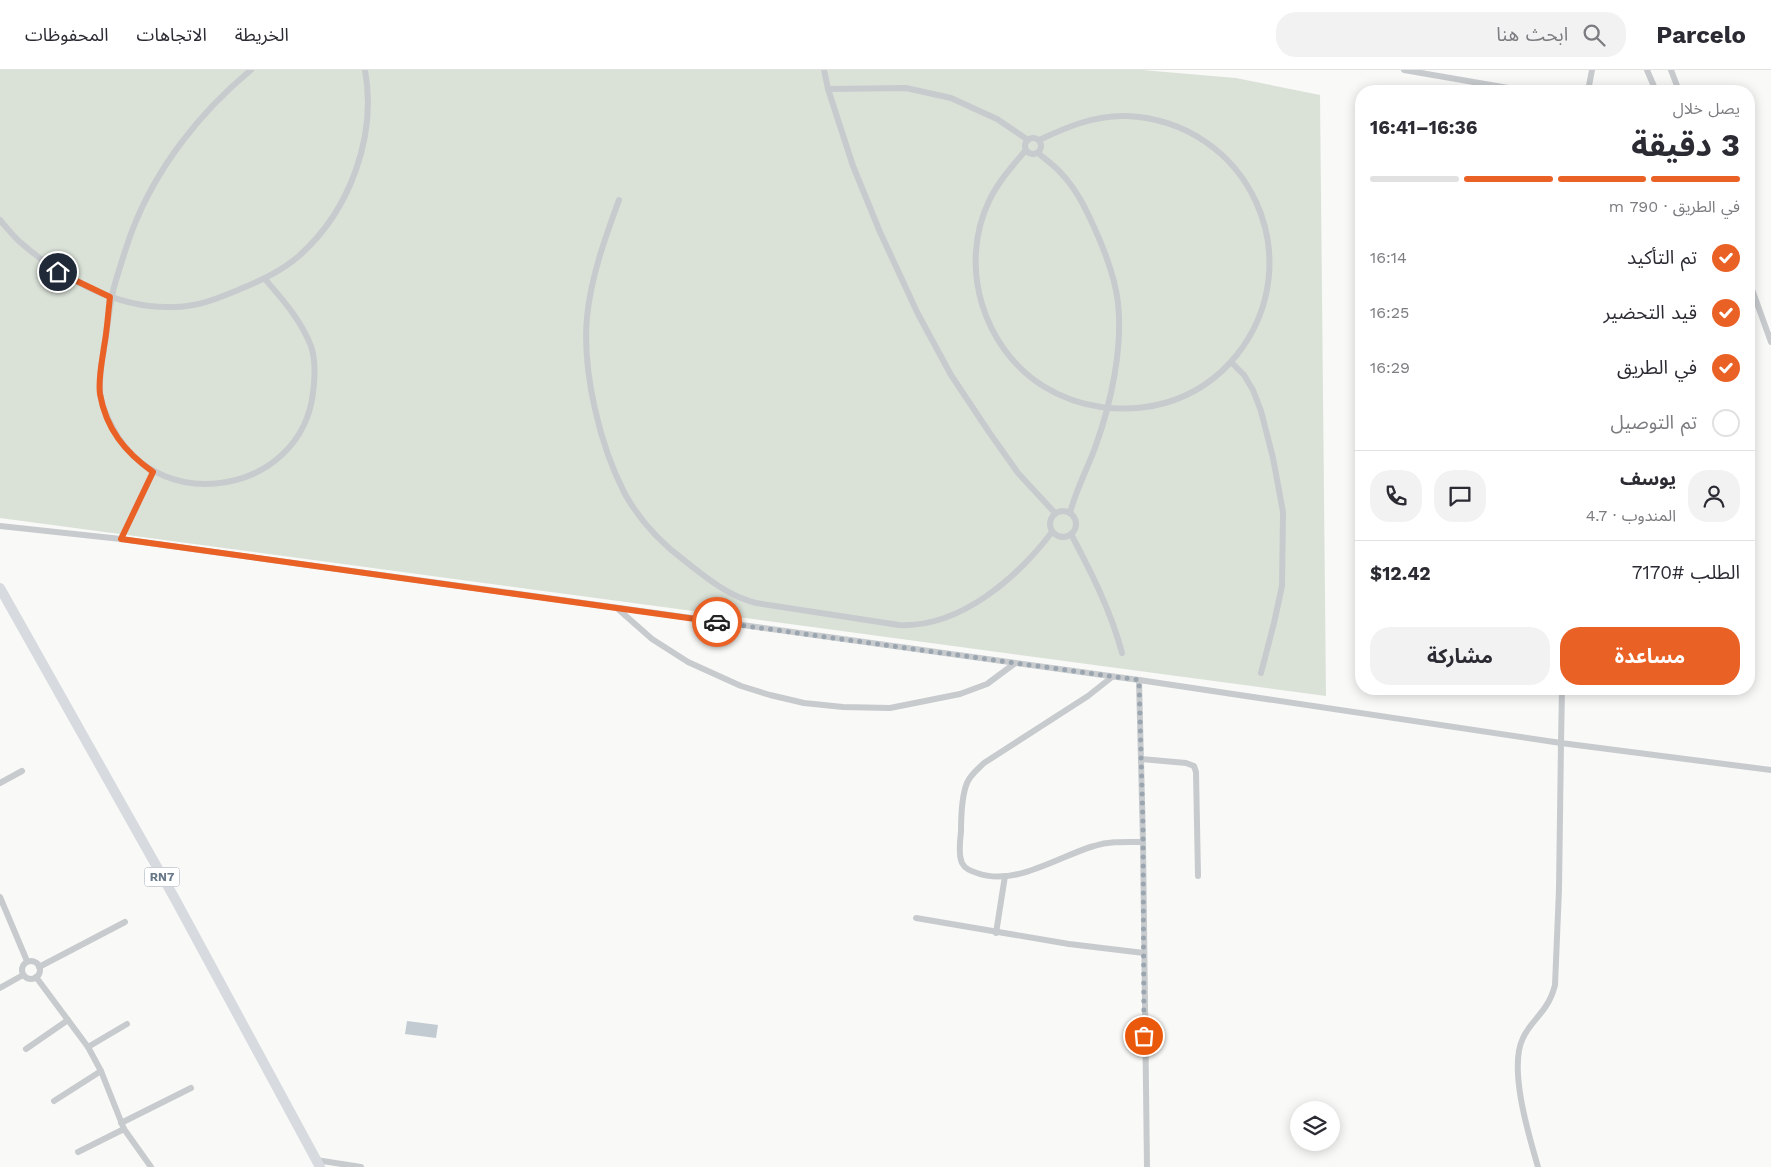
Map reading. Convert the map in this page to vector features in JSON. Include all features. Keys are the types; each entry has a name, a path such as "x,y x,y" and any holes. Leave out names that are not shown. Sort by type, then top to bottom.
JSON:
{"main road":[{"name":"RN7","path":"0,588 175,899 318,1163"}],"street":[{"path":"251,70 199,119 153,185 132,229 110,297 100,392 107,417 120,443 136,460 153,472 173,480 202,484 231,482 257,472 282,455 298,433 311,407 315,374 312,348 304,329 265,279"},
{"path":"0,220 19,241 58,272 110,297 139,305 173,307 207,303 265,279 300,256 326,229 347,191 359,162 366,131 369,90 365,70"},
{"path":"824,70 828,89 854,166 880,232 918,314 951,375 1018,472 1055,513"},
{"path":"1404,70 1491,85"},
{"path":"1589,85 1592,70"},
{"path":"1648,70 1654,85"},
{"path":"1671,70 1677,85"},
{"path":"828,89 906,88 951,98 997,118 1028,140"},
{"path":"1124,116 1146,118 1166,123 1198,137 1221,154 1236,169 1248,186 1263,218 1269,246 1268,288 1255,328 1231,362 1214,378 1174,400 1130,409 1107,409 1084,404 1042,386 1008,355 995,336 985,315 978,293 976,247 981,224 989,202 1000,182 1026,150 1025,145 1028,140 1035,138 1039,140 1062,129 1089,120 1124,116"},
{"path":"1038,153 1041,147 1039,140"},
{"path":"1026,150 1030,153 1038,153 1060,172 1073,187 1084,205 1105,250 1118,304 1118,329 1113,381 1107,409 1096,445 1070,513"},
{"path":"619,200 600,255 587,317 586,349 589,379 598,420 616,472 626,494 639,514 666,547 715,585 741,599 756,603 899,625 930,624 980,600 998,587 1037,552 1052,532 1050,522 1055,513 1062,510 1070,513 1076,522 1075,529 1071,534 1063,537 1052,532"},
{"path":"1755,298 1771,342"},
{"path":"1231,362 1244,375 1253,390 1261,411 1273,458 1282,512 1282,586 1261,673"},
{"path":"121,539 153,472"},
{"path":"0,526 121,539 1139,680 1561,742 1771,770"},
{"path":"1071,534 1091,572 1112,621 1122,653"},
{"path":"617,608 652,639 688,662 740,686 770,696 804,703 843,707 890,708 960,694 987,684 1014,664"},
{"path":"1112,677 1088,696 984,763 967,782 961,831 961,860 966,868 978,874 1005,876 1037,869 1097,845 1114,842 1143,842"},
{"path":"1139,680 1147,1167"},
{"path":"1538,1167 1524,1118 1519,1080 1519,1058 1523,1038 1551,998 1555,985 1559,889 1562,695"},
{"path":"1141,759 1186,763 1194,766 1196,772 1198,876"},
{"path":"0,783 22,771"},
{"path":"996,933 1005,876"},
{"path":"0,897 27,962"},
{"path":"916,918 1069,944 1144,952"},
{"path":"39,967 125,922"},
{"path":"34,961 39,967 39,974 36,977 30,979 24,976 22,966 27,962 34,961"},
{"path":"0,988 24,976"},
{"path":"36,977 88,1047 101,1071 122,1126 151,1167"},
{"path":"26,1049 68,1020"},
{"path":"88,1047 127,1024"},
{"path":"54,1101 101,1071"},
{"path":"78,1152 191,1088"},
{"path":"318,1163 361,1167"}],"shaded area":[{"path":"0,70 1142,70 1236,78 1320,95 1326,696 0,518"},
{"path":"407,1021 438,1025 436,1038 405,1034"}],"way so far":[{"path":"717,622 1139,680 1143,827 1144,1036"}],"route":[{"path":"58,272 110,297 100,392 107,417 120,443 136,460 153,472 121,539 717,622"}]}
